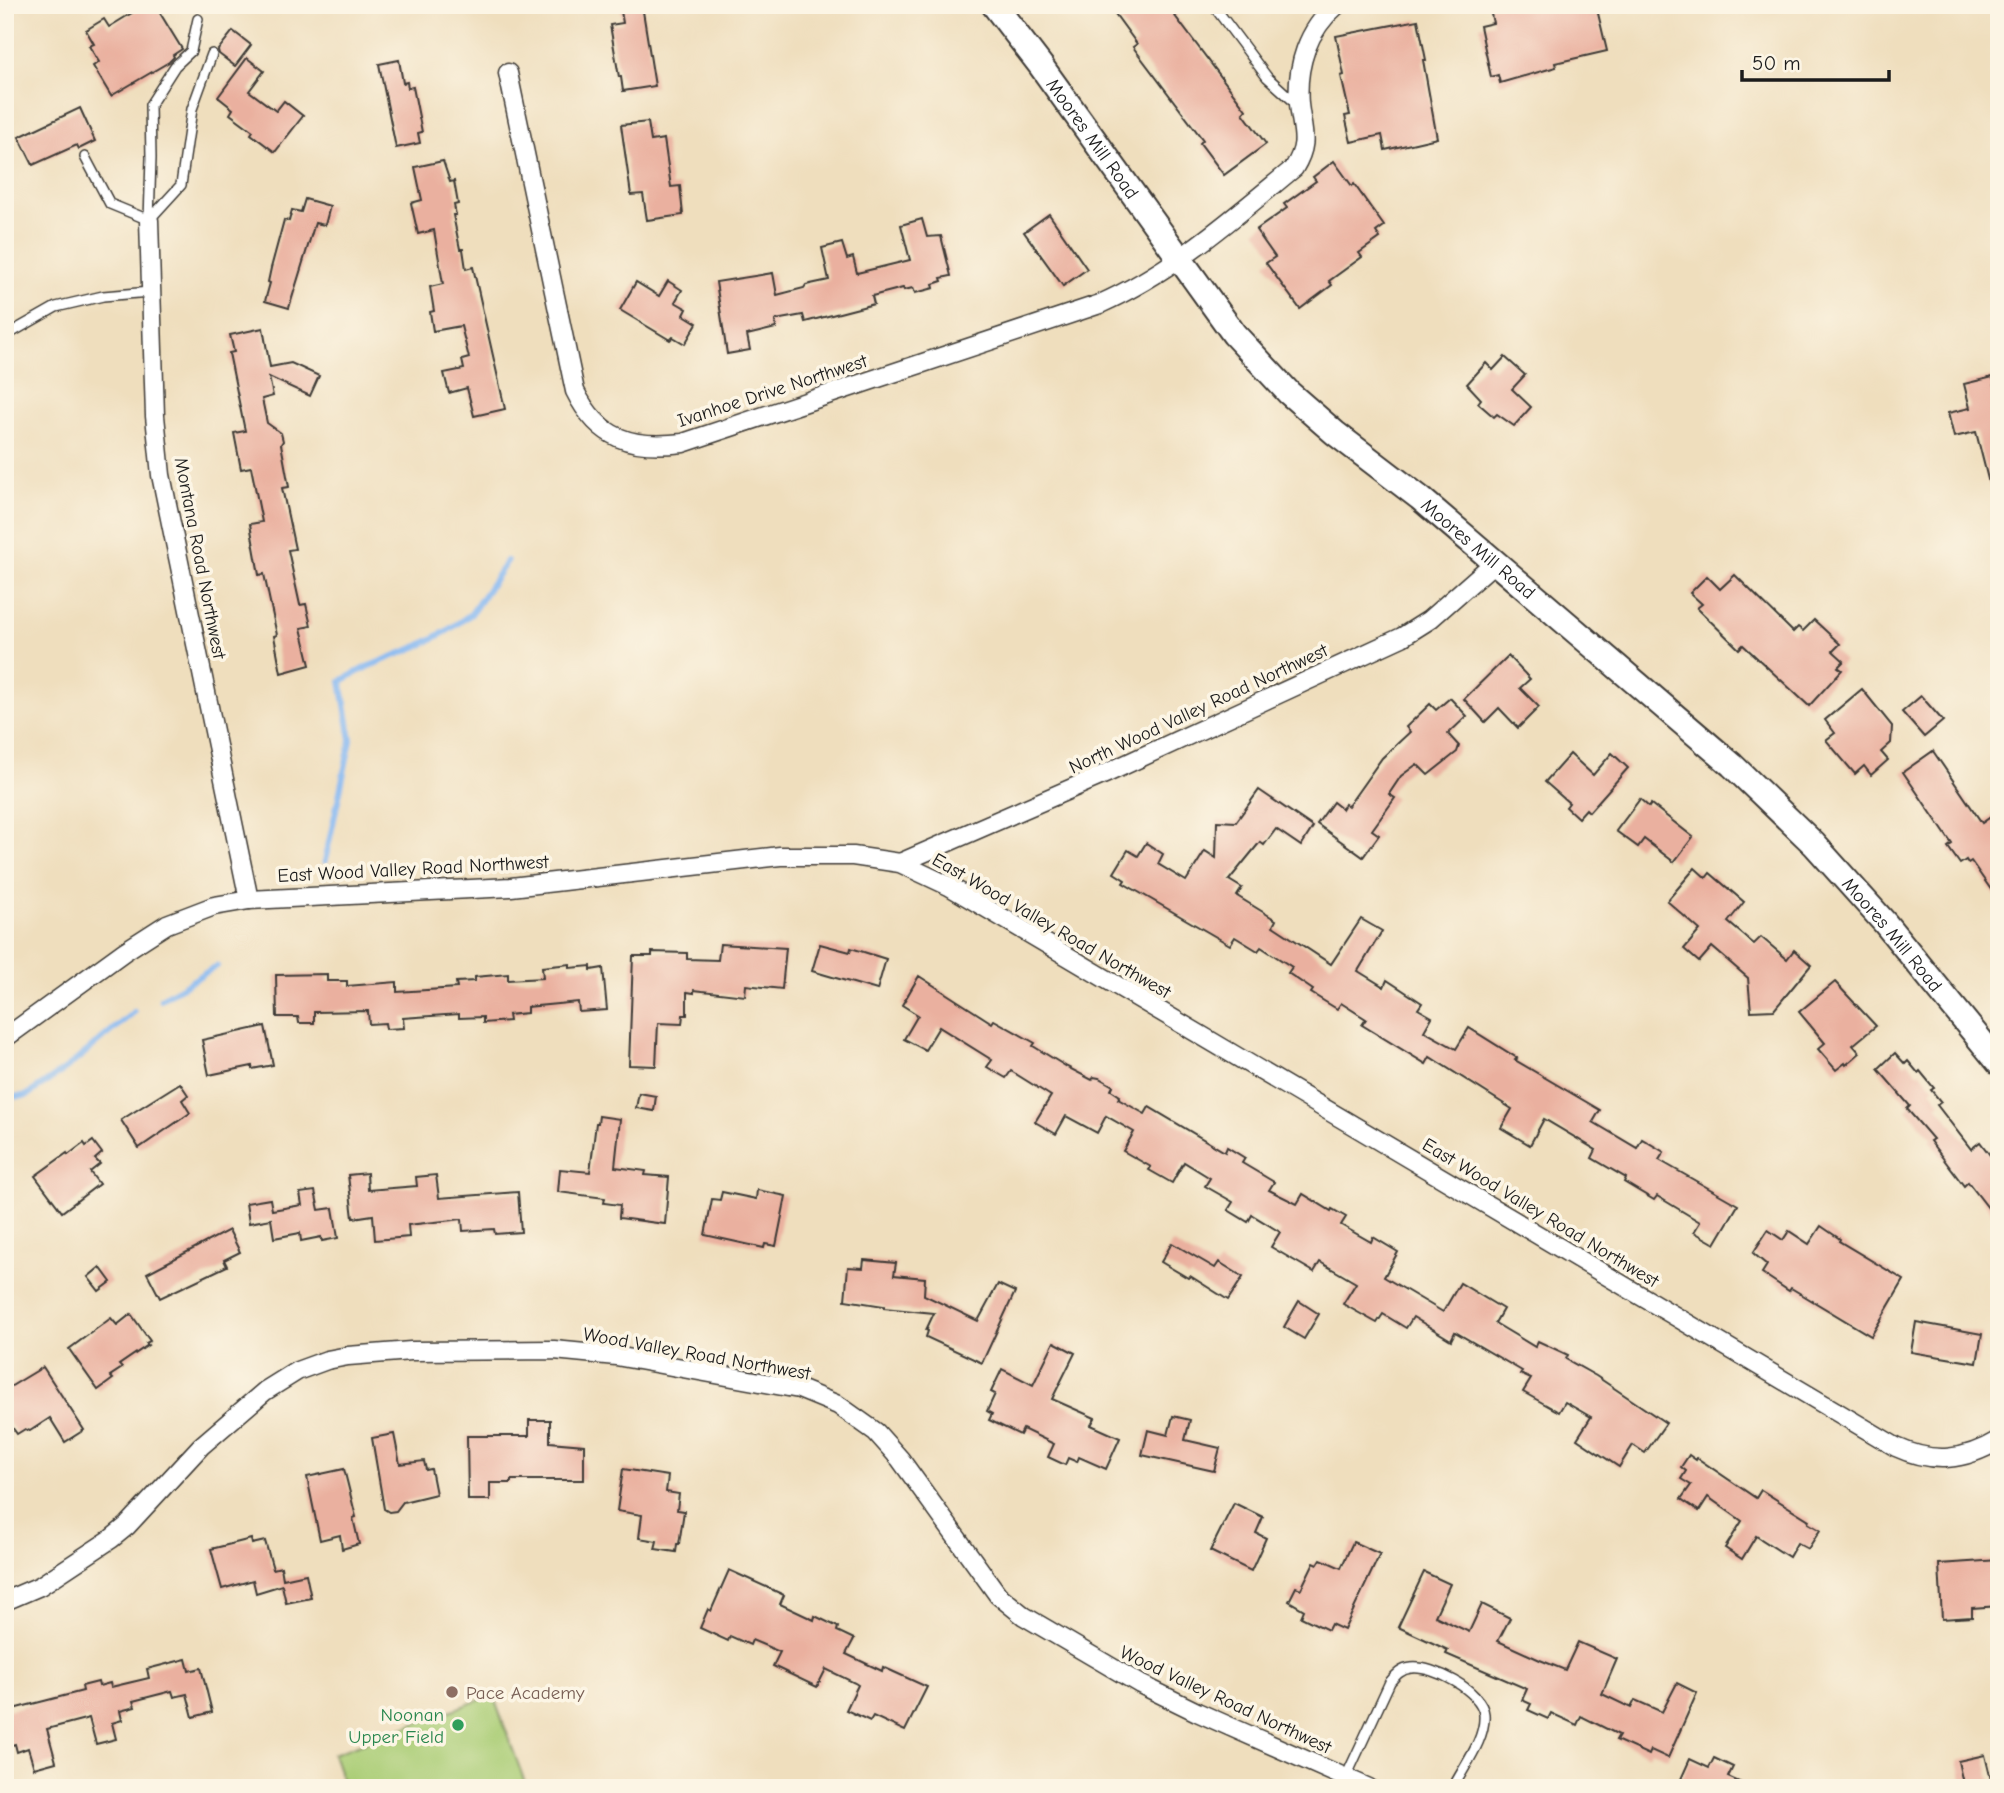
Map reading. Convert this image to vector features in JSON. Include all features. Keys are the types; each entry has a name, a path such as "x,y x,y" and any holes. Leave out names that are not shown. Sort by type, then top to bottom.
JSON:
{"street":[{"name":"Moores Mill Road","path":"994,5 1234,334 1289,393 1335,433 1420,498 1732,765 1814,844 1885,923 1999,1063"},
{"name":"Ivanhoe Drive Northwest","path":"508,74 575,391 584,410 597,425 631,442 656,446 683,443 1087,309 1133,289 1179,259 1294,168 1302,155 1305,141 1299,106 1303,57 1312,32 1337,5"},
{"name":"Montana Road Northwest","path":"149,220 155,416 161,475 249,900"},
{"name":"North Wood Valley Road Northwest","path":"900,863 1107,773 1402,638 1429,620 1495,562"},
{"name":"East Wood Valley Road Northwest","path":"5,1038 167,924 214,906 249,900 511,887 780,856 853,856 900,863 961,893 1896,1447 1912,1454 1946,1460 1965,1457 1999,1440"},
{"name":"Wood Valley Road Northwest","path":"5,1601 40,1587 111,1539 201,1446 265,1391 297,1371 348,1356 411,1351 542,1349 616,1356 799,1389 838,1405 876,1432 900,1459 998,1595 1024,1616 1140,1684 1369,1788"}],"lane":[{"path":"1213,5 1267,77 1299,106"},
{"path":"149,220 152,158 150,105 175,66 191,51 198,19"},
{"path":"149,220 181,185 192,109 212,54"},
{"path":"85,157 110,204 149,220"},
{"path":"5,336 56,307 103,296 150,292"},
{"path":"1346,1777 1390,1682 1398,1673 1409,1668 1422,1667 1466,1689 1477,1697 1484,1710 1484,1727 1453,1788"}],"green space":[{"name":"Noonan Upper Field","path":"493,1695 527,1788 345,1788 333,1754"}],"building":[{"path":"145,5 155,5 182,49 173,55 169,62 111,96 93,66 99,62 89,46 94,44 86,30 104,19 109,27"},
{"path":"620,5 642,5 655,86 623,91 610,25 623,23"},
{"path":"1121,5 1192,5 1175,16 1246,110 1243,113 1266,144 1224,175 1200,143 1203,140 1133,47 1137,44 1113,11"},
{"path":"1489,5 1596,5 1607,51 1555,63 1556,67 1500,83 1498,75 1491,77 1480,26 1493,23"},
{"path":"1418,20 1437,138 1385,150 1382,135 1351,142 1345,116 1350,115 1336,36"},
{"path":"233,31 251,45 235,66 219,54 218,50"},
{"path":"247,58 264,71 249,91 276,111 284,101 303,116 275,152 230,114 233,109 218,97"},
{"path":"399,60 403,83 407,82 408,88 413,87 422,132 418,133 420,143 396,148 379,64"},
{"path":"80,108 95,141 79,149 77,145 33,165 19,137"},
{"path":"648,122 651,141 664,139 671,187 680,186 683,215 647,220 643,194 631,195 621,125"},
{"path":"443,161 450,182 454,181 458,204 454,205 456,215 453,215 460,249 463,249 466,269 473,267 505,409 474,416 467,388 449,393 444,373 464,369 462,360 469,358 461,326 433,331 430,312 434,311 430,287 443,284 434,230 418,234 411,203 422,200 415,167"},
{"path":"1334,161 1384,226 1376,232 1380,238 1359,253 1362,257 1329,281 1332,285 1300,309 1266,263 1275,257 1256,230 1287,208 1284,204 1316,181 1313,177"},
{"path":"305,199 330,206 325,225 315,223 289,308 265,301 284,220 289,221 292,210 301,212"},
{"path":"1049,214 1087,269 1063,286 1024,232"},
{"path":"922,219 927,237 941,236 951,276 941,278 942,281 933,284 934,288 915,293 913,288 903,288 872,296 874,304 805,322 803,315 775,320 776,328 747,335 750,350 727,354 716,282 773,273 777,295 804,288 806,285 829,280 822,248 842,243 847,259 853,257 857,273 910,260 901,225"},
{"path":"668,281 682,290 675,302 687,309 684,315 697,323 685,344 673,337 670,340 620,310 636,282 659,296"},
{"path":"263,328 270,367 291,363 319,376 310,396 269,377 273,396 262,399 267,423 281,433 283,441 281,444 289,487 282,488 295,549 288,550 300,605 306,604 311,626 301,628 310,665 281,673 274,636 277,635 264,574 259,575 250,524 262,522 251,467 241,469 234,433 245,431 229,353 234,352 230,335"},
{"path":"1505,357 1525,375 1512,389 1531,407 1514,426 1497,414 1494,417 1478,403 1481,399 1467,384 1486,363 1493,370"},
{"path":"1993,377 1999,403 1999,499 1993,499 1976,432 1954,437 1948,413 1970,408 1964,384"},
{"path":"1735,575 1793,632 1798,627 1803,631 1814,620 1840,644 1833,651 1844,661 1838,667 1842,670 1809,706 1743,645 1739,649 1697,608 1702,604 1690,593 1707,576 1720,589"},
{"path":"1508,656 1530,679 1520,688 1539,707 1518,728 1499,708 1485,722 1464,699"},
{"path":"1862,689 1892,726 1891,743 1881,752 1888,760 1871,775 1864,766 1855,774 1826,740 1835,733 1825,720"},
{"path":"1921,696 1943,721 1924,737 1902,712"},
{"path":"1450,698 1467,716 1448,734 1459,746 1457,752 1428,775 1417,764 1401,776 1389,794 1395,798 1372,830 1379,835 1363,857 1317,824 1333,802 1342,809 1345,804 1348,806 1382,758 1410,732 1406,727 1430,704 1436,710"},
{"path":"1933,751 1982,823 1999,811 1999,901 1971,861 1968,863 1966,860 1960,864 1948,847 1952,844 1903,772"},
{"path":"1612,753 1628,768 1589,812 1586,809 1578,818 1566,807 1569,803 1545,782 1570,754 1593,775"},
{"path":"1259,790 1313,827 1301,846 1276,829 1264,845 1260,842 1229,880 1242,888 1237,896 1276,920 1273,926 1331,964 1361,919 1382,931 1358,971 1384,987 1387,980 1422,1003 1418,1009 1432,1017 1424,1031 1456,1049 1469,1028 1517,1058 1515,1060 1600,1110 1593,1122 1637,1148 1642,1139 1664,1152 1659,1160 1738,1205 1715,1244 1694,1232 1700,1222 1657,1196 1654,1200 1624,1182 1626,1178 1592,1158 1596,1150 1544,1119 1530,1145 1501,1128 1512,1109 1430,1057 1426,1064 1362,1025 1366,1019 1341,1003 1337,1009 1311,993 1313,990 1288,973 1292,967 1261,947 1258,951 1235,937 1230,945 1123,883 1125,880 1114,873 1128,850 1138,856 1146,843 1163,854 1158,864 1186,881 1205,851 1216,858 1217,821 1236,822"},
{"path":"1640,799 1649,807 1651,804 1693,837 1674,862 1644,839 1638,847 1616,831"},
{"path":"1695,868 1706,878 1710,873 1744,902 1728,922 1754,944 1761,937 1787,959 1794,950 1811,965 1774,1010 1751,1011 1748,978 1712,947 1699,962 1684,949 1700,930 1667,901"},
{"path":"720,944 786,948 782,989 746,985 745,996 694,990 694,993 687,992 687,1015 683,1015 682,1024 658,1023 656,1066 629,1065 633,956 652,956 652,952 687,953 687,959 718,960"},
{"path":"820,944 850,952 851,948 886,959 877,990 812,971"},
{"path":"570,964 570,968 603,968 607,1010 579,1012 578,1002 527,1007 527,1013 508,1015 509,1021 483,1023 483,1017 459,1018 459,1014 403,1018 404,1028 386,1029 385,1023 369,1024 368,1011 314,1012 314,1023 299,1023 298,1017 277,1017 276,975 327,974 327,981 347,981 347,986 397,982 397,992 457,988 456,982 475,981 475,977 508,974 508,980 543,978 542,967"},
{"path":"919,976 992,1023 994,1020 1035,1043 1033,1046 1067,1067 1092,1080 1094,1077 1099,1078 1113,1086 1111,1090 1120,1096 1118,1099 1145,1114 1149,1107 1225,1152 1227,1147 1245,1158 1242,1163 1274,1182 1269,1190 1297,1204 1303,1194 1346,1217 1341,1225 1371,1242 1373,1237 1398,1252 1384,1277 1443,1312 1460,1283 1503,1309 1495,1323 1535,1347 1538,1341 1568,1355 1566,1359 1666,1423 1645,1453 1633,1445 1619,1467 1577,1439 1591,1417 1565,1402 1559,1412 1523,1392 1531,1379 1520,1374 1522,1371 1455,1332 1451,1340 1413,1317 1406,1328 1383,1314 1377,1323 1343,1304 1356,1283 1320,1262 1314,1272 1271,1247 1280,1232 1252,1215 1248,1222 1228,1210 1233,1202 1205,1186 1210,1178 1184,1162 1172,1183 1149,1170 1151,1167 1123,1151 1134,1132 1106,1116 1097,1133 1066,1116 1056,1134 1035,1122 1051,1096 1011,1071 1006,1078 987,1067 992,1060 939,1027 925,1050 904,1039 918,1015 902,1005"},
{"path":"1835,982 1876,1026 1853,1045 1860,1053 1836,1070 1818,1049 1825,1043 1799,1012"},
{"path":"265,1026 273,1065 252,1069 252,1066 209,1075 202,1040"},
{"path":"1895,1053 1905,1064 1908,1061 1918,1073 1920,1071 1934,1088 1931,1090 1941,1102 1937,1105 1971,1149 1980,1142 1999,1167 1999,1222 1968,1182 1964,1186 1930,1141 1933,1139 1907,1109 1910,1106 1878,1069"},
{"path":"180,1083 188,1095 182,1100 190,1113 139,1148 121,1120"},
{"path":"639,1093 656,1096 654,1111 636,1108"},
{"path":"599,1116 620,1119 615,1167 646,1171 645,1175 669,1177 665,1224 619,1218 620,1205 604,1203 605,1198 558,1192 560,1169 590,1172"},
{"path":"93,1141 102,1153 95,1159 100,1164 90,1172 99,1184 62,1212 35,1176 67,1153 68,1155 84,1143 86,1146"},
{"path":"367,1173 368,1190 417,1186 416,1177 436,1175 439,1198 518,1192 521,1232 495,1234 494,1229 463,1231 462,1219 408,1225 409,1237 375,1240 373,1215 353,1218 348,1175"},
{"path":"757,1190 786,1196 776,1246 765,1244 764,1248 705,1235 712,1199 720,1200 722,1192 756,1199"},
{"path":"315,1191 319,1210 333,1208 338,1238 322,1241 321,1237 301,1241 300,1233 274,1238 271,1219 249,1223 246,1203 270,1199 272,1210 302,1205 300,1193"},
{"path":"1821,1226 1840,1239 1839,1241 1904,1280 1871,1336 1762,1273 1767,1265 1753,1253 1768,1230 1783,1240 1789,1231 1809,1244"},
{"path":"229,1230 240,1252 224,1260 227,1266 160,1298 147,1273"},
{"path":"1172,1243 1215,1268 1219,1262 1243,1277 1228,1300 1190,1276 1188,1278 1161,1262"},
{"path":"864,1260 896,1263 894,1275 925,1278 924,1295 978,1321 998,1284 1015,1292 982,1363 926,1337 926,1330 934,1313 884,1308 845,1300 848,1267 863,1268"},
{"path":"100,1267 111,1282 99,1291 88,1277"},
{"path":"1299,1301 1319,1314 1304,1339 1284,1327"},
{"path":"131,1314 150,1341 119,1365 122,1368 110,1376 113,1379 98,1390 69,1349 111,1318 117,1325"},
{"path":"1916,1322 1982,1334 1977,1363 1911,1352"},
{"path":"1054,1342 1075,1353 1052,1399 1095,1418 1091,1425 1120,1438 1106,1469 1079,1457 1077,1462 1068,1458 1065,1465 1048,1457 1054,1444 1023,1429 1020,1435 989,1420 992,1414 987,1411 995,1394 991,1392 1002,1369 1033,1385"},
{"path":"43,1367 84,1430 65,1442 50,1418 30,1431 25,1429 17,1434 5,1417 5,1390"},
{"path":"1173,1416 1190,1420 1185,1440 1220,1448 1214,1471 1142,1455 1148,1430 1168,1435"},
{"path":"529,1420 550,1420 550,1442 584,1445 584,1480 511,1480 511,1483 490,1483 490,1500 468,1500 467,1436 529,1436"},
{"path":"394,1434 400,1464 424,1461 426,1470 431,1469 436,1494 403,1502 396,1511 389,1512 384,1509 372,1438"},
{"path":"1689,1455 1756,1498 1761,1490 1809,1520 1808,1523 1820,1530 1808,1549 1797,1543 1789,1557 1756,1536 1742,1559 1725,1548 1742,1521 1708,1497 1699,1511 1681,1499 1691,1485 1681,1479 1686,1471 1681,1467"},
{"path":"344,1469 356,1517 353,1518 359,1544 342,1549 340,1535 320,1540 307,1477"},
{"path":"623,1469 668,1476 666,1492 679,1494 677,1510 684,1511 676,1552 655,1549 657,1541 639,1538 642,1515 617,1511"},
{"path":"1234,1503 1263,1517 1256,1533 1266,1538 1251,1571 1210,1551"},
{"path":"251,1539 252,1544 265,1541 273,1569 281,1567 283,1579 306,1574 311,1598 286,1603 282,1585 256,1593 253,1580 222,1589 211,1549"},
{"path":"1353,1542 1380,1554 1344,1630 1331,1624 1328,1630 1301,1617 1304,1610 1289,1601 1296,1587 1301,1589 1314,1562 1318,1564 1321,1559 1341,1568"},
{"path":"1999,1560 1999,1606 1972,1608 1972,1617 1942,1619 1939,1564"},
{"path":"729,1570 784,1595 780,1604 814,1620 815,1616 838,1627 837,1631 854,1639 846,1654 882,1671 883,1667 927,1687 905,1731 873,1716 870,1721 846,1710 858,1685 855,1683 826,1669 817,1687 773,1666 780,1652 752,1640 750,1645 730,1636 728,1641 700,1628 708,1609 711,1611"},
{"path":"1424,1572 1450,1584 1435,1616 1469,1632 1482,1604 1510,1618 1498,1641 1540,1660 1565,1670 1578,1642 1617,1659 1602,1694 1631,1708 1635,1700 1662,1712 1677,1683 1697,1693 1668,1758 1651,1750 1649,1755 1616,1740 1619,1735 1581,1716 1577,1725 1551,1713 1548,1719 1528,1710 1531,1704 1522,1700 1527,1689 1446,1654 1448,1650 1398,1627"},
{"path":"186,1659 189,1671 201,1668 212,1712 193,1717 187,1694 174,1697 172,1691 133,1701 135,1707 120,1711 122,1720 112,1723 116,1739 96,1744 89,1718 47,1729 56,1762 34,1768 28,1748 17,1752 15,1744 5,1747 5,1711 83,1691 82,1686 98,1682 99,1686 110,1683 111,1687 149,1678 147,1669"},
{"path":"1985,1755 1993,1788 1964,1788 1958,1761"},
{"path":"1714,1758 1733,1767 1728,1777 1752,1788 1677,1788 1690,1759 1709,1768"}],"waterway":[{"path":"325,861 351,740 341,681 421,645 471,614 507,561"},
{"path":"161,999 217,966"},
{"path":"5,1097 26,1096 67,1068 134,1012"}],"place":[{"name":"Pace Academy","path":"452,1692"},
{"name":"Noonan Upper Field","path":"458,1725"}]}
